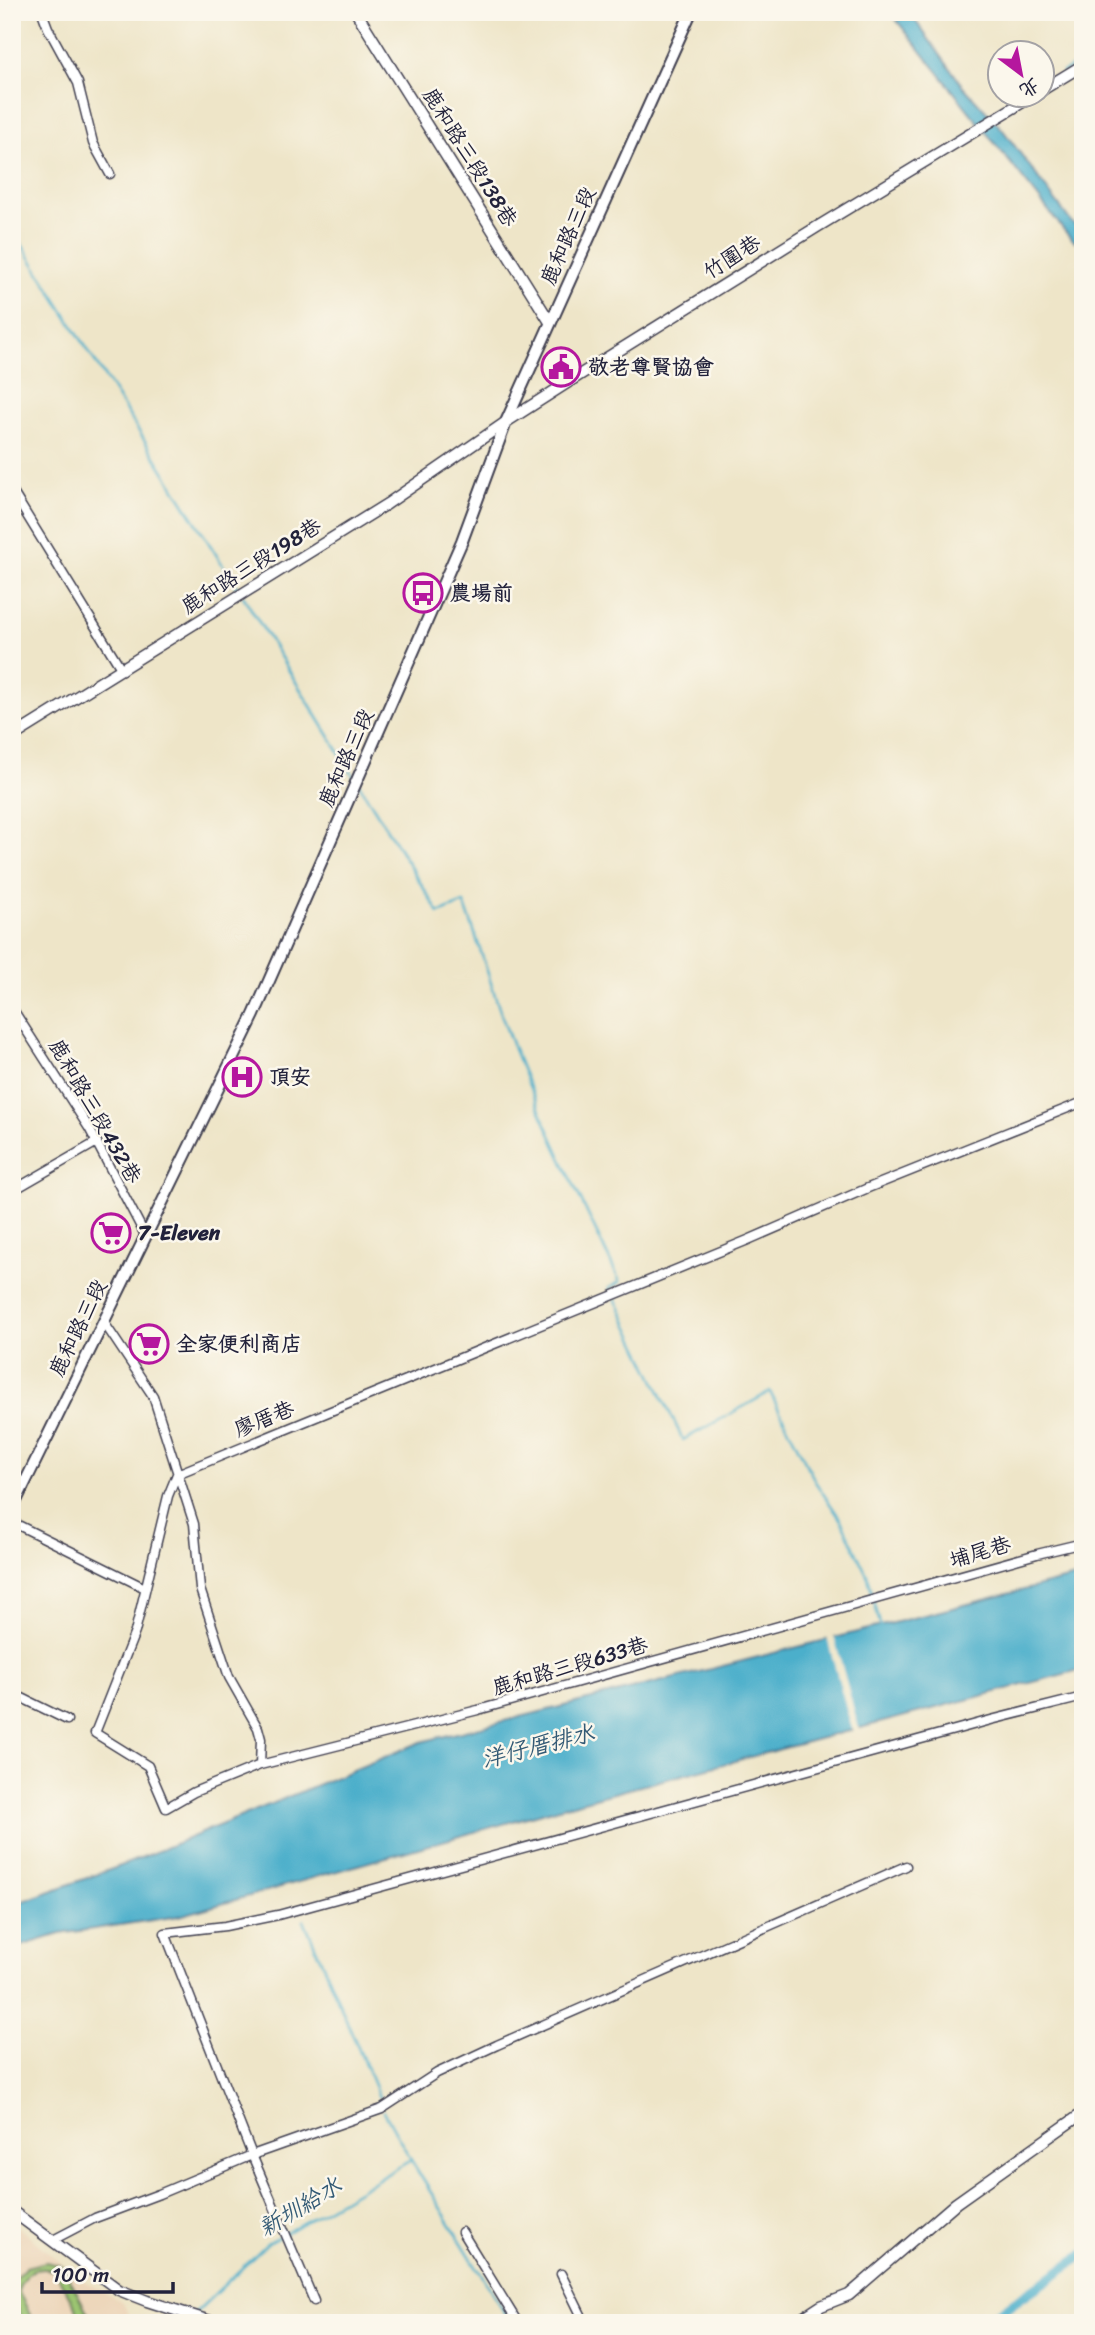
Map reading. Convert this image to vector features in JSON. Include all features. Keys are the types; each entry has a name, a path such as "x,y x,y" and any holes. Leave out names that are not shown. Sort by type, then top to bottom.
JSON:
{"main road":[{"name":"鹿和路三段","path":"12,1509 260,1002 463,541 506,422 691,12"}],"street":[{"path":"42,12 78,83 93,143 110,174"},
{"name":"鹿和路三段138巷","path":"356,12 550,322"},
{"path":"1056,81 1083,65"},
{"name":"竹圍巷","path":"506,422 817,227 1014,108"},
{"name":"鹿和路三段198巷","path":"12,737 387,504 506,422"},
{"path":"12,491 122,670"},
{"name":"鹿和路三段432巷","path":"12,1007 97,1142 145,1235"},
{"name":"廖厝巷","path":"177,1474 1083,1102"},
{"path":"12,1191 97,1142"},
{"path":"103,1321 153,1396 194,1524 200,1589 229,1677 258,1728 261,1739 260,1765"},
{"path":"12,1522 145,1588 168,1496 177,1474"},
{"name":"埔尾巷","path":"888,1597 1083,1543"},
{"name":"鹿和路三段633巷","path":"145,1588 135,1632 95,1733 148,1766 166,1808 260,1765 478,1710 888,1597"},
{"path":"12,1693 67,1720"},
{"path":"314,2301 252,2155 165,1933 225,1926 278,1915 1083,1697"},
{"path":"53,2240 95,2218 252,2155 382,2109 437,2073 485,2050 906,1867"},
{"path":"795,2323 821,2306 849,2295 956,2203 1083,2113"},
{"path":"12,2211 119,2290 216,2323"},
{"path":"462,2232 518,2323"},
{"path":"561,2274 584,2323"}],"shaded area":[{"path":"12,2222 80,2279 123,2303 133,2323 12,2323"}],"green space":[{"path":"46,2262 63,2266 93,2323 84,2323 55,2271 42,2269 27,2275 20,2284 18,2291 35,2323 24,2323 12,2300 12,2281 26,2267"}],"water":[{"path":"890,12 909,12 963,86 1002,129 1072,223 1083,229 1083,244 1072,240"},
{"name":"洋仔厝排水","path":"1083,1575 1083,1669 580,1802 179,1916 60,1934 12,1949 12,1905 126,1864 421,1742"}],"pier":[{"path":"834,1636 860,1732 853,1733 827,1638"}],"waterway":[{"path":"1063,72 1083,59"},
{"path":"12,229 239,591"},
{"path":"243,596 355,778"},
{"path":"359,784 439,913 464,903 524,1074 620,1282 609,1288 612,1293"},
{"path":"615,1298 683,1440 770,1392 816,1483 841,1520 868,1577 881,1628"},
{"path":"304,1920 379,2097"},
{"path":"384,2111 511,2323"},
{"name":"新圳給水","path":"195,2313 268,2243 411,2160"},
{"path":"984,2323 1083,2255"}],"place":[{"name":"敬老尊賢協會","path":"561,367"},
{"name":"農場前","path":"423,593"},
{"name":"頂安","path":"242,1077"},
{"name":"7-Eleven","path":"111,1233"},
{"name":"全家便利商店","path":"149,1344"}]}
